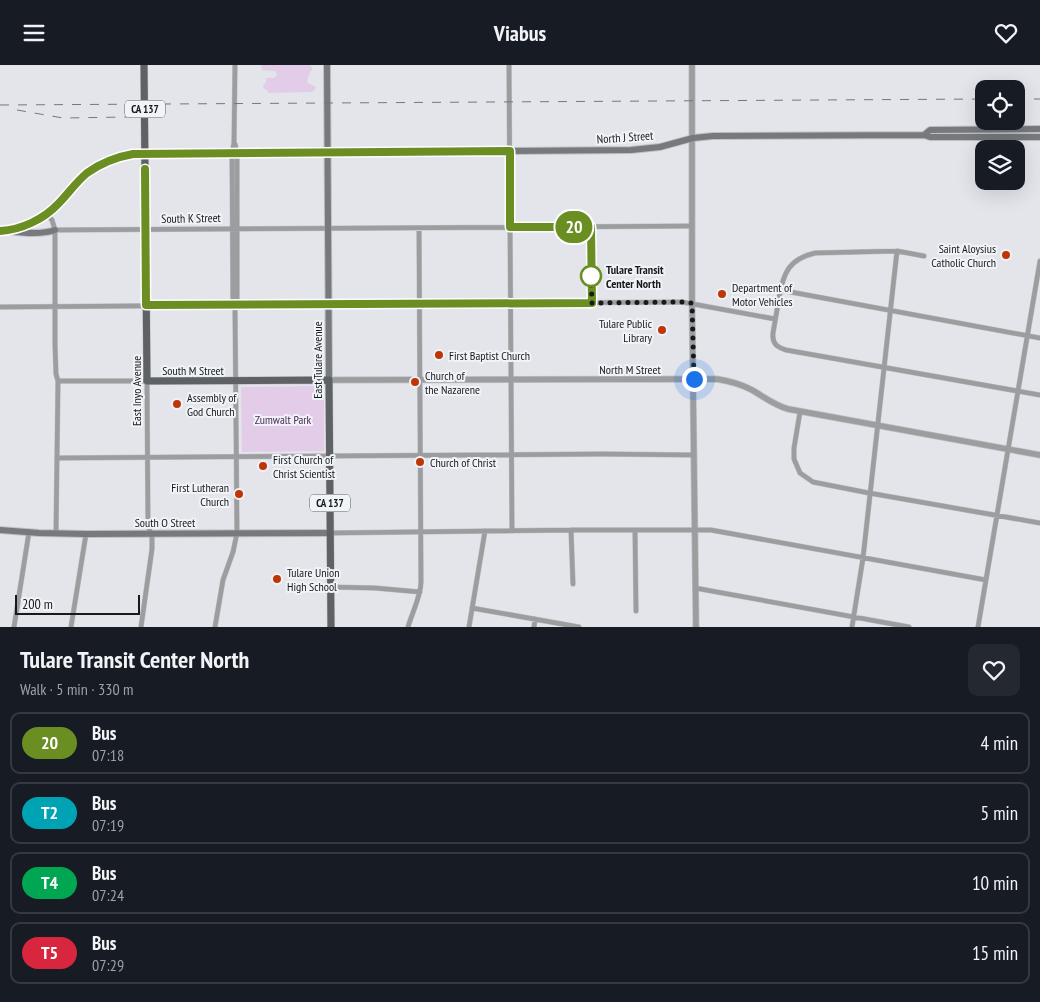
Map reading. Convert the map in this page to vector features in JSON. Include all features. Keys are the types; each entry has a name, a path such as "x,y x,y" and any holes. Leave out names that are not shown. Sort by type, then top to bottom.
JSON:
{"main road":[{"name":"CA 137","path":"144,65 145,154"},
{"name":"East Tulare Avenue","path":"327,65 330,627"},
{"name":"North J Street","path":"924,135 930,130 1040,129"},
{"name":"North J Street","path":"2,231 31,223 46,214 59,203 79,180 104,163 122,156 145,154 328,152 631,151 660,147 693,138 734,135 1040,137"},
{"name":"East Inyo Avenue","path":"145,154 147,381"},
{"path":"2,231 30,233 55,231"},
{"name":"South M Street","path":"147,381 329,380"},
{"name":"South O Street","path":"0,530 86,534 330,533"}],"street":[{"path":"215,627 224,580 237,533 235,65"},
{"path":"509,65 512,531"},
{"path":"692,65 692,303 696,627"},
{"path":"46,214 52,220 55,231 56,374 58,381 56,533"},
{"name":"South K Street","path":"55,231 692,226"},
{"path":"408,627 420,593 421,582 419,228"},
{"path":"852,627 863,558 897,251"},
{"path":"924,256 897,251 815,253 802,256 793,262 785,273 775,319 773,338 775,345 779,348 1040,395"},
{"path":"978,627 1040,261"},
{"path":"780,290 1040,338"},
{"path":"0,307 682,302 775,319"},
{"name":"North M Street","path":"329,380 725,380 752,390 776,405 800,412 1040,455"},
{"name":"South M Street","path":"58,381 147,381"},
{"name":"East Inyo Avenue","path":"141,627 152,549 152,538 148,525 147,381"},
{"path":"800,412 794,454 800,473 813,482 1040,523"},
{"path":"57,458 694,455"},
{"path":"572,530 573,584"},
{"path":"635,530 636,611"},
{"path":"330,533 694,530 721,532 986,580"},
{"path":"469,627 485,531"},
{"path":"14,627 29,532"},
{"path":"71,627 86,534"},
{"path":"330,587 420,593"},
{"path":"695,588 909,627"},
{"path":"472,608 578,627"},
{"path":"534,627 535,619"}],"green space":[{"path":"261,65 310,65 312,70 307,81 316,87 315,90 312,92 269,93 263,86 266,78 274,78 277,75 275,71 262,70"},
{"name":"Zumwalt Park","path":"319,386 324,391 324,451 242,452 241,387"}],"railway":[{"path":"0,105 975,99"},
{"path":"1025,99 1040,99"},
{"path":"17,110 63,118 127,117"}],"bus line":[{"name":"20","path":"0,231 31,223 40,218 53,209 87,173 104,163 133,154 510,151 510,227 591,227 592,303 146,305 145,169"}],"place":[{"name":"Saint Aloysius Catholic Church","path":"1006,255"},
{"name":"Tulare Transit Center North","path":"591,276"},
{"name":"Department of Motor Vehicles","path":"722,294"},
{"name":"Tulare Public Library","path":"662,330"},
{"name":"First Baptist Church","path":"439,355"},
{"name":"Church of the Nazarene","path":"415,382"},
{"name":"Assembly of God Church","path":"177,404"},
{"name":"Church of Christ","path":"420,462"},
{"name":"First Church of Christ Scientist","path":"263,466"},
{"name":"First Lutheran Church","path":"239,494"},
{"name":"Tulare Union High School","path":"277,579"}],"route":[{"path":"591,276 592,303 692,303 694,379"}]}
